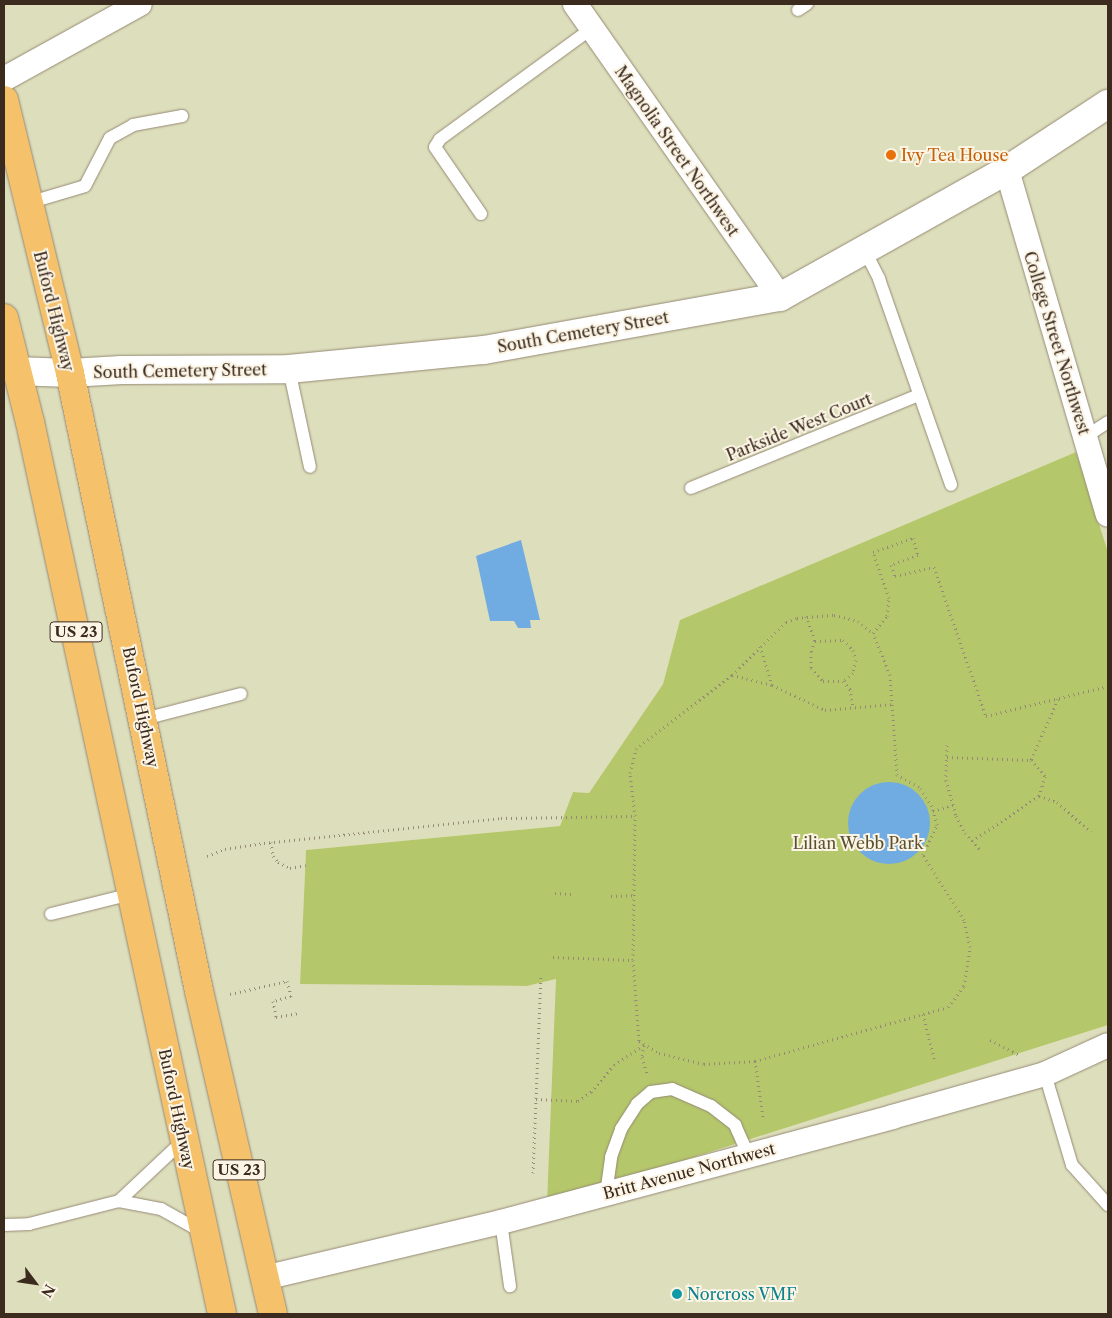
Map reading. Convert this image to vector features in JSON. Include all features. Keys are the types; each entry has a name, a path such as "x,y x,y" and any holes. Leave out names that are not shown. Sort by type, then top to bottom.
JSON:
{"main road":[{"name":"Buford Highway","path":"4,100 70,373 144,720 199,991 272,1314"},
{"name":"Buford Highway","path":"4,318 10,371 30,422 184,1140 202,1232 222,1314"}],"street":[{"path":"4,79 138,4"},
{"name":"Magnolia Street Northwest","path":"576,4 780,297"},
{"name":"South Cemetery Street","path":"10,371 70,373 122,370 289,369 484,350 780,297 1007,170 1108,104"},
{"name":"College Street Northwest","path":"1007,170 1108,515"},
{"name":"Britt Avenue Northwest","path":"264,1278 501,1222 1045,1074 1108,1045"}],"lane":[{"path":"481,214 436,147 440,139 592,28"},
{"path":"28,203 85,186 110,138 117,134 133,125 182,116"},
{"path":"864,249 879,280 951,485"},
{"path":"289,369 310,467"},
{"name":"Parkside West Court","path":"691,488 919,395"},
{"path":"1085,437 1108,422"},
{"path":"144,720 241,694"},
{"path":"51,914 131,894"},
{"path":"1045,1074 1072,1165 1108,1205"},
{"path":"606,1194 611,1157 621,1128 637,1104 651,1092 672,1089 711,1106 735,1125 748,1154"},
{"path":"119,1201 184,1140"},
{"path":"4,1225 29,1224 119,1201 161,1209 202,1232"},
{"path":"501,1222 510,1286"}],"path":[{"path":"873,633 887,616 889,598 873,552 913,538 918,555 891,565 895,576 934,567 986,716 1108,686"},
{"path":"806,616 815,641 809,662 814,674 823,680 843,681 853,673 856,660 853,650 843,640 815,641"},
{"path":"806,616 842,617 858,621 873,633 890,675 897,775 919,787 933,811 937,825 923,855 964,920 970,947 964,986 948,1007 755,1061 704,1064 659,1053 639,1041 636,1014 633,960 635,816 630,773 636,749 732,675 786,622 806,616"},
{"path":"760,646 772,686"},
{"path":"732,675 772,686 825,710 893,704"},
{"path":"843,681 850,689 853,707"},
{"path":"1030,760 1059,699"},
{"path":"947,745 946,780 953,805 965,833 981,850"},
{"path":"946,757 1030,760 1045,776 1039,796 972,840"},
{"path":"1039,796 1057,802 1091,832"},
{"path":"933,811 953,805"},
{"path":"207,856 225,849 271,842 501,818 635,816"},
{"path":"271,842 273,856 278,862 290,868 306,865"},
{"path":"555,893 571,894"},
{"path":"611,896 634,895"},
{"path":"553,957 633,960"},
{"path":"533,1174 541,976"},
{"path":"230,994 287,981 291,996 273,1001 276,1017 299,1013"},
{"path":"923,1014 935,1062"},
{"path":"990,1040 1018,1055 1028,1051"},
{"path":"645,1044 642,1057 648,1076"},
{"path":"536,1099 578,1100 591,1092 614,1065 645,1044"},
{"path":"755,1061 763,1117"}],"shaded area":[{"path":"4,4 1108,4 1108,552 1076,452 680,620 663,684 589,793 573,792 560,826 306,850 300,983 527,986 557,979 548,1204 1108,1025 1108,1314 4,1314"}],"green space":[{"name":"Lilian Webb Park","path":"1076,452 1108,552 1108,1025 547,1204 556,979 527,986 300,984 306,850 560,826 573,792 589,793 663,684 680,620"}],"water":[{"path":"521,540 540,620 530,620 531,628 518,628 514,621 490,621 476,556"},
{"path":"889,782 905,785 918,794 927,807 930,823 927,839 918,852 905,861 889,864 873,861 860,852 851,839 848,823 851,807 860,794 873,785"}],"place":[{"name":"Ivy Tea House","path":"891,155"},
{"name":"Norcross VMF","path":"677,1294"}]}
